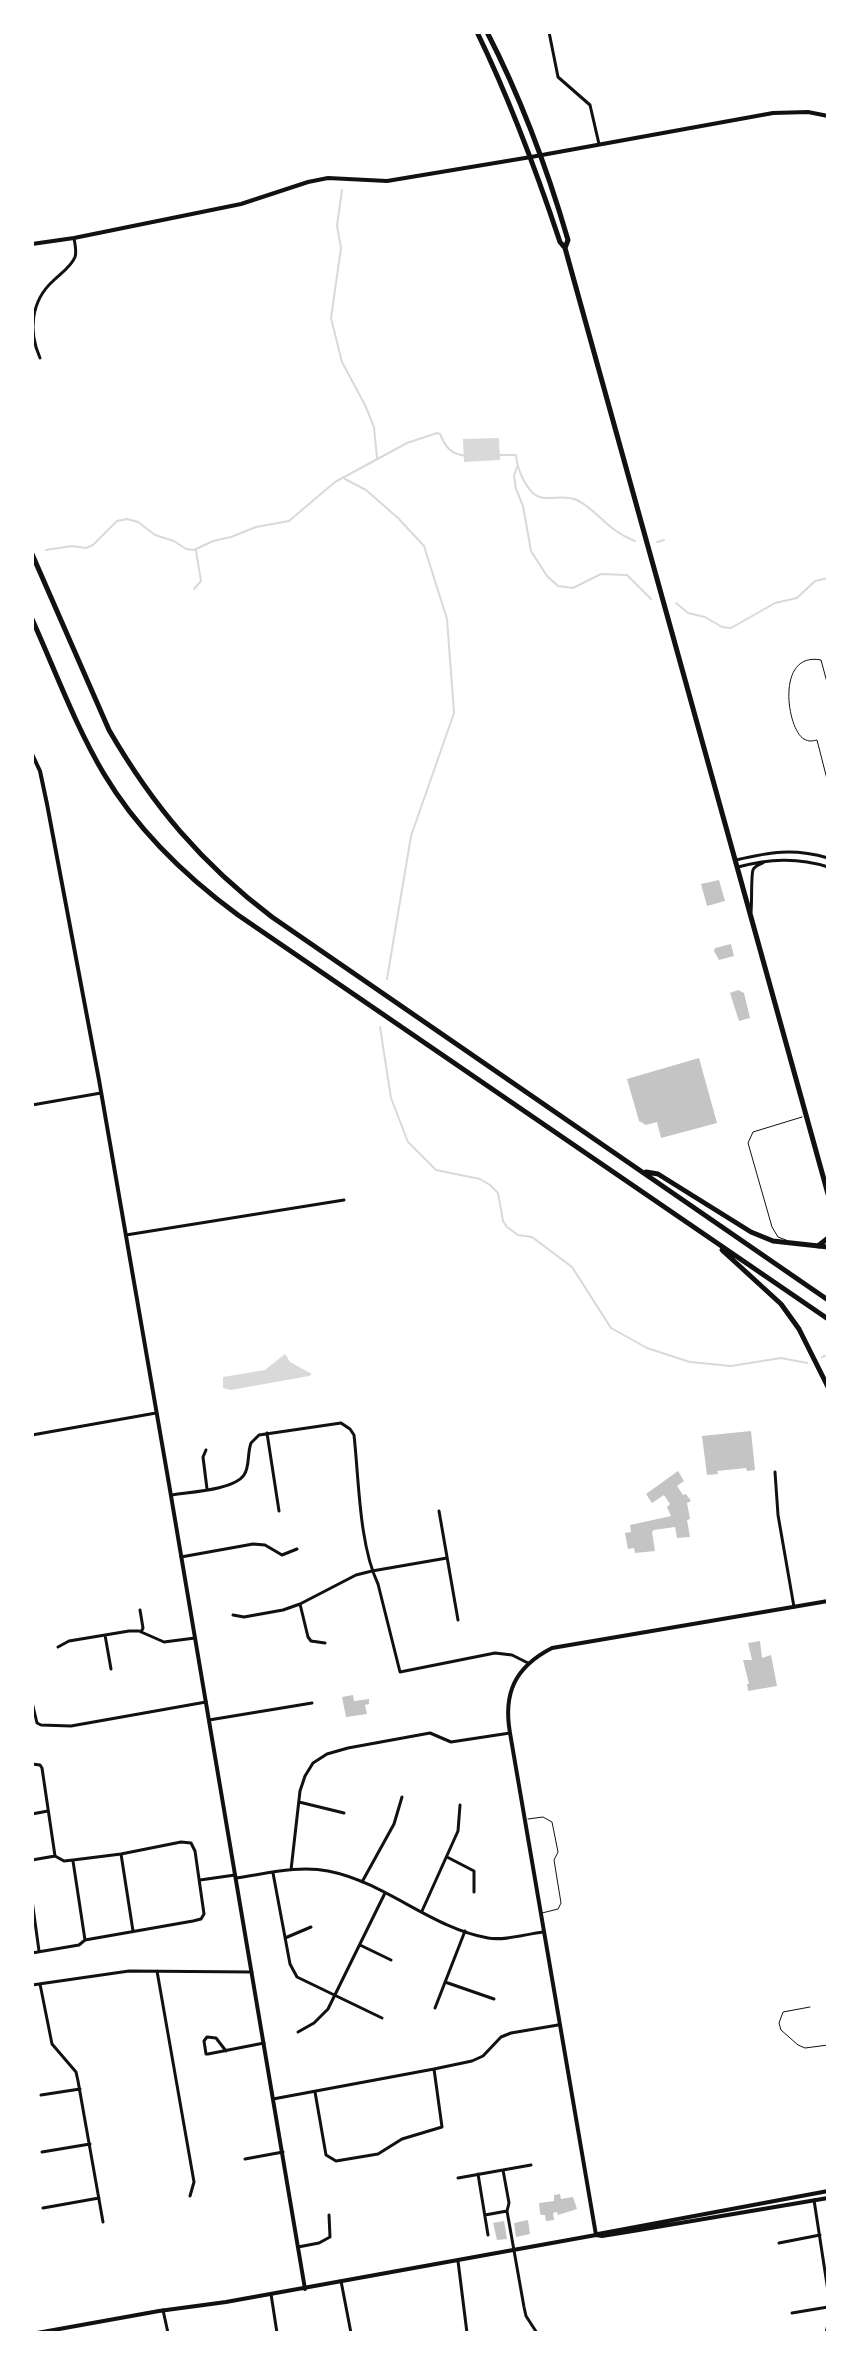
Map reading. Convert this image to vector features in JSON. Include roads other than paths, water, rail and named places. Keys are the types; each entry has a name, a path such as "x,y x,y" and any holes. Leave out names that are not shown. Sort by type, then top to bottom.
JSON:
{"main road":[{"path":"477,32 531,157 560,242 565,248 828,1194"},
{"path":"487,32 540,155 568,240 565,248"},
{"path":"32,554 109,730 161,810 199,853 241,893 828,1300"},
{"path":"32,619 105,776 139,824 186,873 238,915 828,1319"},
{"path":"641,1171 658,1174 751,1232 773,1241 828,1247"},
{"path":"710,1238 781,1304 799,1329 828,1387"},
{"path":"814,1246 828,1238"}],"street":[{"path":"549,32 558,77 590,105 599,144"},
{"path":"32,244 257,201 315,180 335,177 387,181 773,113 808,112 828,116"},
{"path":"40,358 32,335 36,308 49,284 72,263 76,251 74,238"},
{"path":"32,754 40,771 101,1093 305,2289"},
{"path":"736,860 791,851 828,858"},
{"path":"738,867 769,860 795,860 828,867"},
{"path":"751,912 752,873 756,866 769,860"},
{"path":"32,1105 101,1093"},
{"path":"126,1235 344,1200"},
{"path":"32,1435 156,1413"},
{"path":"171,1495 226,1486 239,1480 248,1465 251,1443 259,1435 334,1422 345,1425 354,1435 366,1541 400,1672 495,1653 512,1655 528,1663"},
{"path":"267,1433 279,1511"},
{"path":"206,1450 203,1457 207,1489"},
{"path":"775,1472 778,1515 794,1607"},
{"path":"439,1511 458,1620"},
{"path":"181,1557 253,1544 265,1545 282,1555 297,1549"},
{"path":"233,1615 244,1617 283,1610 347,1579 372,1571 447,1558"},
{"path":"596,2235 507,1717 509,1696 528,1663 552,1648 828,1601"},
{"path":"300,1604 308,1637 311,1641 325,1643"},
{"path":"140,1610 141,1632"},
{"path":"58,1647 69,1641 129,1631 141,1632 164,1642 195,1638"},
{"path":"105,1635 111,1669"},
{"path":"32,1702 35,1718 41,1725 71,1726 206,1702"},
{"path":"209,1720 312,1703"},
{"path":"291,1870 299,1802 305,1776 313,1763 338,1751 430,1733 451,1742 510,1733"},
{"path":"32,1764 42,1768 55,1856"},
{"path":"362,1882 394,1824 402,1797"},
{"path":"299,1802 344,1813"},
{"path":"422,1911 458,1831 460,1805"},
{"path":"32,1814 49,1811"},
{"path":"32,1860 55,1856 64,1861 191,1843 195,1851 204,1914 201,1919 32,1953"},
{"path":"121,1854 133,1931"},
{"path":"447,1857 474,1871 474,1892"},
{"path":"73,1860 85,1940"},
{"path":"200,1880 291,1870 331,1871 362,1882 465,1931 489,1938 543,1932"},
{"path":"273,1873 284,1938 290,1964 297,1977 382,2018"},
{"path":"298,2032 314,2023 328,2009 385,1893"},
{"path":"32,1900 39,1951"},
{"path":"284,1938 311,1927"},
{"path":"435,2008 465,1931"},
{"path":"360,1945 391,1960"},
{"path":"157,1971 194,2182 190,2196"},
{"path":"32,1985 108,1973 252,1972"},
{"path":"445,1982 494,1999"},
{"path":"40,1984 52,2044 76,2072 103,2222"},
{"path":"273,2099 472,2061 483,2056 501,2037 559,2025"},
{"path":"226,2051 216,2038 207,2037 204,2041 206,2054 226,2051 264,2043"},
{"path":"315,2092 327,2157 336,2161 378,2154 402,2139 442,2127 434,2069"},
{"path":"41,2095 80,2089"},
{"path":"42,2152 90,2144"},
{"path":"245,2159 283,2152"},
{"path":"458,2178 531,2165"},
{"path":"503,2170 524,2307 537,2333"},
{"path":"478,2174 488,2235"},
{"path":"37,2333 305,2289 828,2191"},
{"path":"43,2208 99,2198"},
{"path":"596,2235 828,2198"},
{"path":"814,2200 828,2291"},
{"path":"485,2215 507,2211"},
{"path":"298,2247 319,2243 330,2237 329,2215"},
{"path":"779,2243 820,2235"},
{"path":"458,2260 467,2333"},
{"path":"341,2281 351,2333"},
{"path":"271,2294 277,2333"},
{"path":"792,2313 828,2307"},
{"path":"163,2310 168,2333"},
{"path":"826,2333 828,2324"}],"lane":[{"path":"828,686 821,660 810,659 794,671 788,696 801,738 817,740 828,783"},
{"path":"806,1116 753,1132 748,1150 772,1227 778,1237 814,1246"},
{"path":"525,1820 543,1817 554,1826 558,1852 554,1859 561,1903 558,1909 540,1913"},
{"path":"810,2007 783,2012 779,2023 781,2030 805,2048 828,2045"}],"waterway":[{"path":"342,190 337,226 341,248 331,318 342,362 374,427 377,458"},
{"path":"46,550 72,546 86,548 117,521 127,519 138,522 155,535 194,550 256,527 289,521 335,482 407,443 437,433 450,450 466,456"},
{"path":"500,455 516,455 527,486 538,497 577,500 617,532 635,541"},
{"path":"517,467 514,476 516,489 523,506 531,551 547,576 558,586 573,588 601,574 627,575 651,599"},
{"path":"345,479 366,490 424,546 447,619 454,713 411,836 387,979"},
{"path":"657,542 664,540"},
{"path":"194,589 201,581 196,551"},
{"path":"676,603 688,613 731,628 775,603 797,598 815,581 828,578"},
{"path":"380,1027 391,1098 408,1142 436,1170 480,1179 490,1185 498,1193 507,1227 518,1235 532,1237 572,1267 611,1328 647,1348 690,1362 731,1366 781,1358 807,1363"},
{"path":"822,1357 828,1355"}]}
